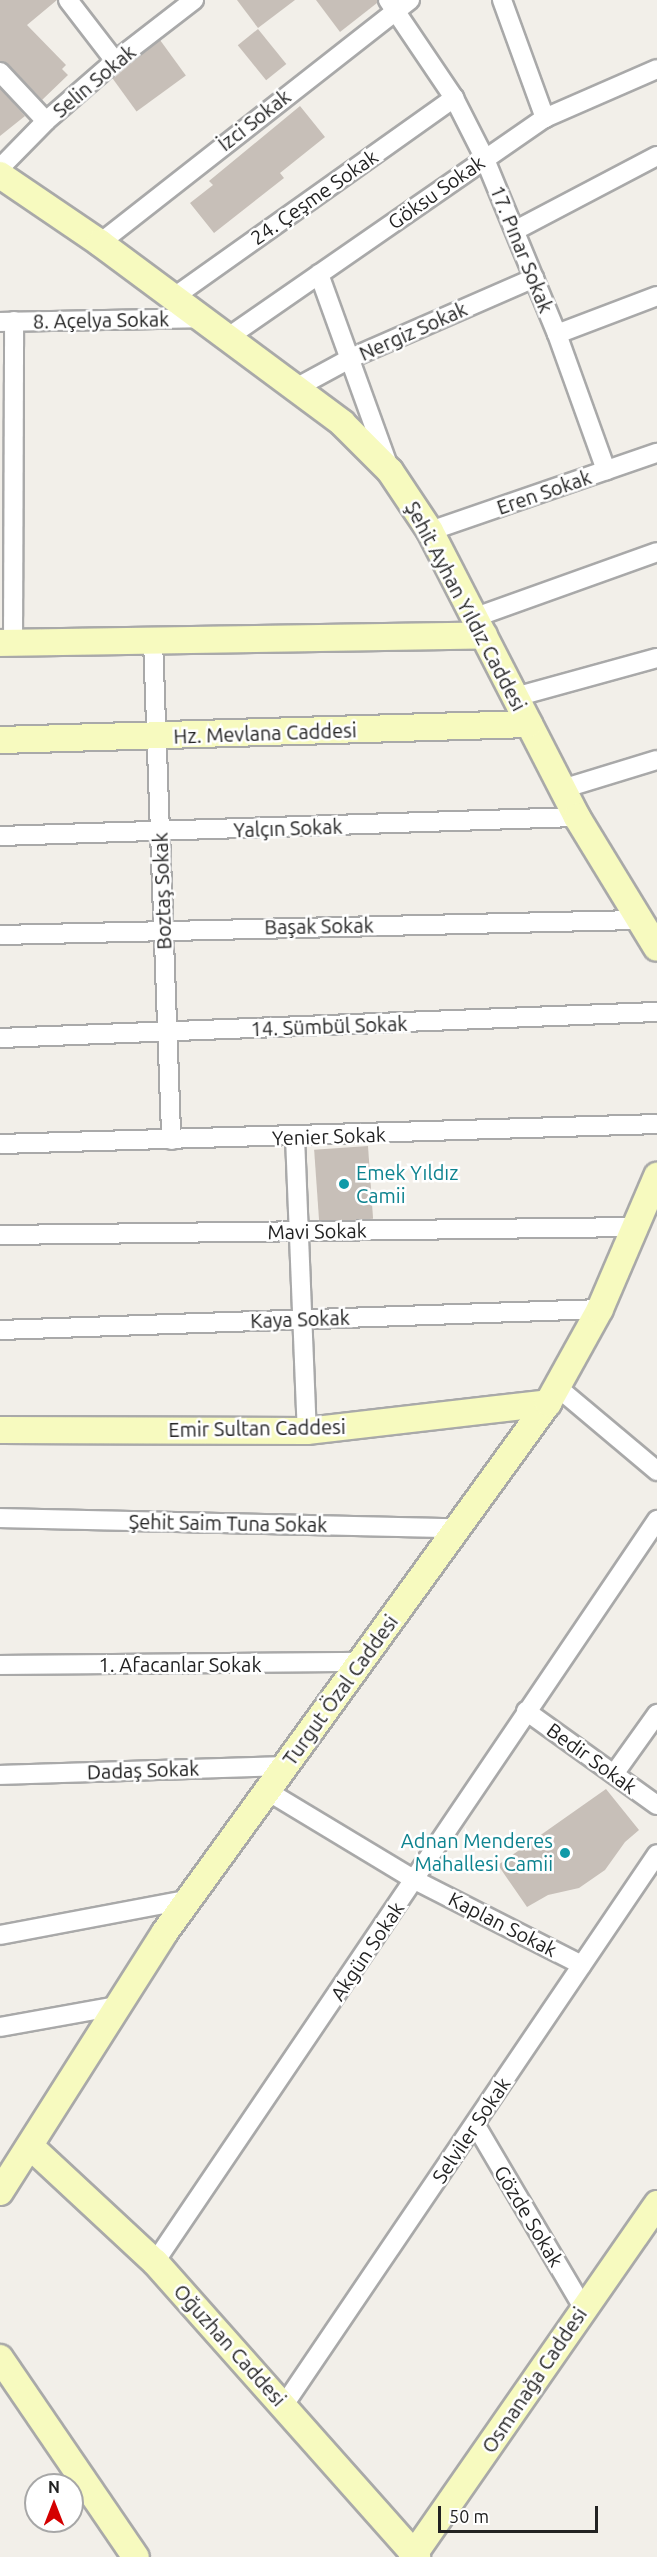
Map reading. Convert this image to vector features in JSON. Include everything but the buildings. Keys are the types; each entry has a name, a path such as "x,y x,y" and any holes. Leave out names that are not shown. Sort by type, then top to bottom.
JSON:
{"street":[{"name":"Selin Sokak","path":"0,168 46,121 115,61 194,0"},
{"path":"502,0 545,118"},
{"path":"77,3 115,61"},
{"name":"17. Pınar Sokak","path":"398,3 454,98 484,157 557,334 606,470"},
{"name":"İzci Sokak","path":"100,243 398,3"},
{"name":"Göksu Sokak","path":"227,338 484,157 545,118 657,69"},
{"path":"0,72 46,121"},
{"name":"24. Çeşme Sokak","path":"174,297 454,98"},
{"path":"516,231 657,156"},
{"name":"Şehit Ayhan Yıldız Caddesi","path":"0,175 100,243 342,423 390,471 430,531 577,817 637,920 657,948"},
{"path":"319,274 390,471"},
{"name":"Nergiz Sokak","path":"294,389 351,358 534,278"},
{"path":"557,334 657,296"},
{"name":"8. Açelya Sokak","path":"7,322 202,318"},
{"path":"7,322 7,643 153,641 478,627 657,552"},
{"name":"Eren Sokak","path":"430,531 657,453"},
{"name":"Boztaş Sokak","path":"153,641 171,1140"},
{"path":"515,697 657,658"},
{"name":"Hz. Mevlana Caddesi","path":"0,740 529,724"},
{"path":"562,789 657,760"},
{"name":"Yalçın Sokak","path":"0,836 577,817"},
{"name":"Başak Sokak","path":"0,935 164,929 637,920"},
{"name":"14. Sümbül Sokak","path":"0,1038 657,1012"},
{"name":"Yenier Sokak","path":"0,1144 295,1137 657,1124"},
{"path":"295,1137 307,1431"},
{"name":"Turgut Özal Caddesi","path":"0,2192 117,2006 190,1899 553,1395 600,1309 657,1176"},
{"name":"Mavi Sokak","path":"0,1235 634,1227"},
{"name":"Kaya Sokak","path":"0,1330 600,1309"},
{"path":"553,1395 657,1471"},
{"name":"Emir Sultan Caddesi","path":"1,1434 307,1431 553,1395"},
{"name":"Şehit Saim Tuna Sokak","path":"0,1518 456,1528"},
{"name":"Akgün Sokak","path":"155,2262 657,1520"},
{"name":"1. Afacanlar Sokak","path":"0,1665 361,1662"},
{"name":"Bedir Sokak","path":"526,1711 657,1805"},
{"path":"614,1774 657,1714"},
{"name":"Dadaş Sokak","path":"0,1775 285,1766"},
{"name":"Kaplan Sokak","path":"269,1792 415,1880 582,1965"},
{"name":"Selviler Sokak","path":"284,2405 657,1854"},
{"path":"0,1935 190,1899"},
{"path":"0,2027 117,2006"},
{"name":"Gözde Sokak","path":"475,2124 583,2307"},
{"name":"Oğuzhan Caddesi","path":"30,2146 155,2262 284,2405 415,2556"},
{"name":"Osmanağa Caddesi","path":"415,2556 583,2307 657,2204"},
{"path":"0,2358 136,2557"}],"place":[{"name":"Emek Yıldız Camii","path":"344,1184"},
{"name":"Adnan Menderes Mahallesi Camii","path":"565,1853"}]}
